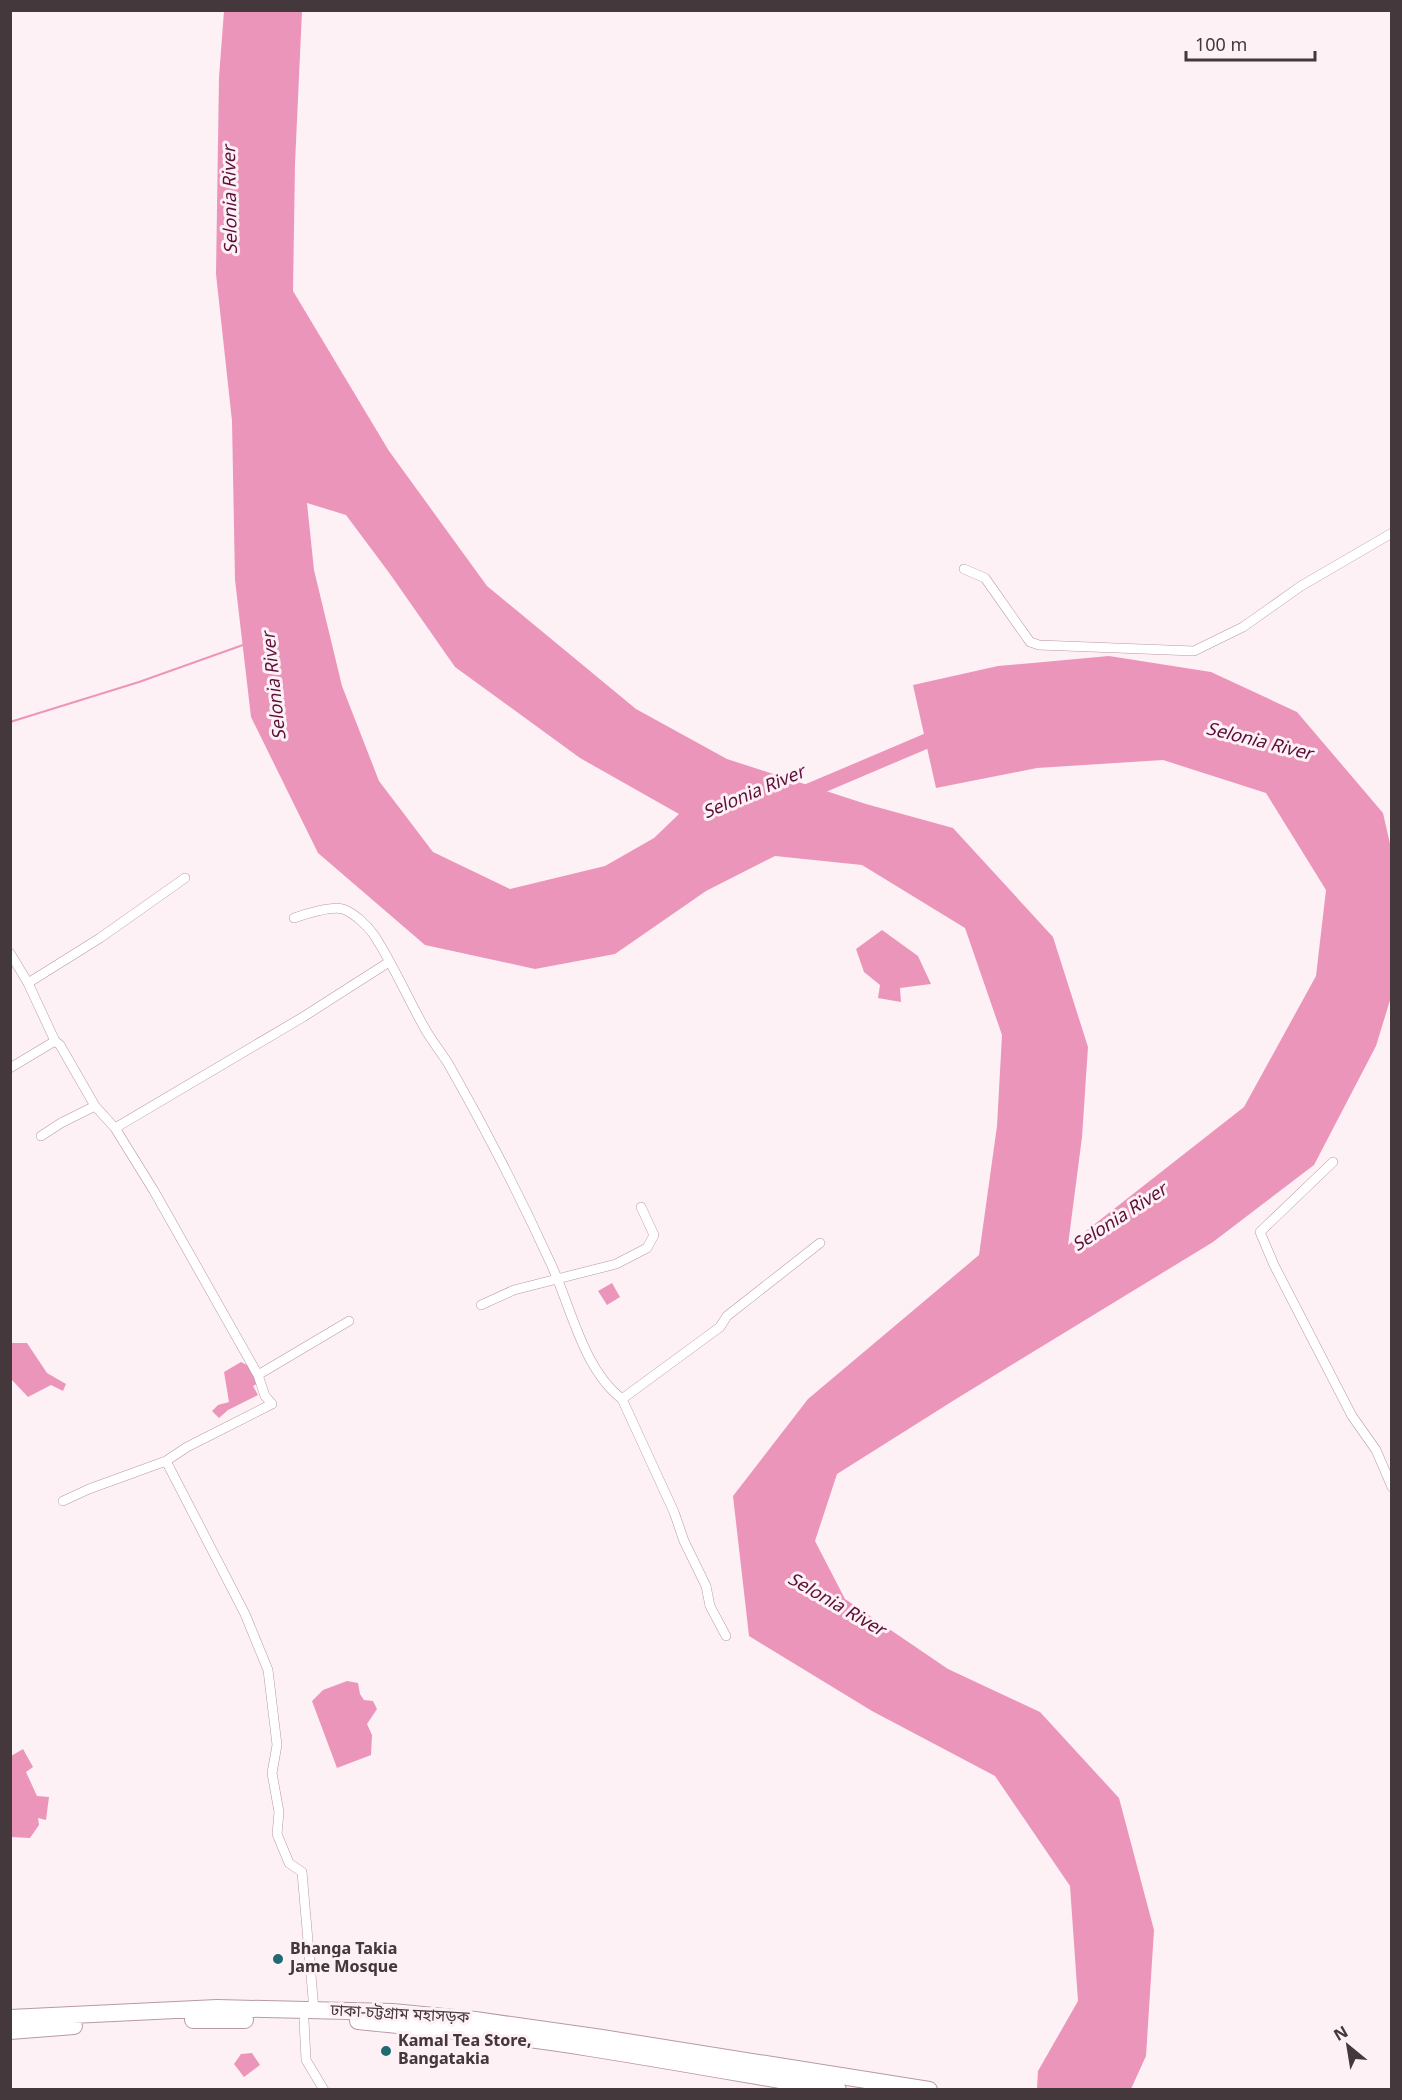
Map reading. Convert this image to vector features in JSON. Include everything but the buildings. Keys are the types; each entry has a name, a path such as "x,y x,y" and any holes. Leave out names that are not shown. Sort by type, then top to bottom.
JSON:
{"highway":[{"name":"ঢাকা-চট্টগ্রাম মহাসড়ক","path":"10,2018 217,2008 309,2015 545,2041 838,2090"},
{"name":"ঢাকা-চট্টগ্রাম মহাসড়ক","path":"10,2031 123,2022 392,2012 475,2020 602,2038 929,2090"}],"street":[{"path":"964,569 985,578 1030,642 1039,645 1194,651 1243,627 1301,586 1392,533"},
{"path":"28,983 100,938 185,878"},
{"path":"294,918 312,912 342,909 361,920 373,933 424,1028 448,1064 482,1125 525,1208 558,1278 588,1355 598,1372 622,1399 706,1586 710,1606 726,1636"},
{"path":"10,953 28,983 55,1041 60,1045 94,1106 115,1128 154,1191 258,1376 265,1396 272,1404 187,1447 166,1461 89,1489 63,1502"},
{"path":"115,1128 303,1017 389,962"},
{"path":"10,1068 55,1041"},
{"path":"41,1136 94,1106"},
{"path":"1333,1162 1260,1232 1274,1265 1352,1416 1376,1450 1392,1487"},
{"path":"481,1305 514,1290 616,1264 647,1248 654,1235 641,1207"},
{"path":"622,1399 720,1327 727,1316 820,1243"},
{"path":"258,1376 349,1321"},
{"path":"166,1461 245,1614 268,1670 277,1745 272,1773 279,1812 277,1834 290,1863 302,1872 309,2015 306,2060 324,2090"}],"water":[{"path":"224,11 302,11 295,164 293,291 389,451 487,586 636,709 727,759 866,804 953,828 1053,937 1088,1047 1082,1137 1068,1245 1244,1107 1316,976 1326,890 1266,793 1163,760 1037,768 936,788 913,685 998,666 1109,656 1211,672 1297,712 1383,813 1391,848 1391,997 1376,1046 1314,1165 1213,1242 837,1474 815,1541 845,1599 948,1669 1040,1712 1119,1798 1154,1930 1146,2056 1131,2089 1037,2089 1038,2071 1078,2001 1070,1886 995,1776 872,1711 749,1636 733,1496 808,1399 979,1255 997,1126 1002,1035 965,928 862,865 775,856 706,891 615,954 535,969 425,945 318,853 251,717 235,580 232,421 216,274 219,77","holes":["307,503 346,515 455,667 580,758 679,814 654,838 605,866 510,889 433,852 379,781 342,686 314,570"]},
{"path":"882,930 918,956 931,984 900,988 901,1002 878,998 880,985 864,972 856,949"},
{"path":"612,1283 620,1297 607,1305 598,1291"},
{"path":"11,1343 27,1343 47,1373 66,1384 63,1391 51,1385 28,1397 11,1379"},
{"path":"241,1362 249,1366 258,1383 253,1386 258,1395 228,1410 219,1418 212,1411 218,1405 229,1402 224,1372"},
{"path":"347,1681 358,1683 364,1700 373,1701 377,1709 367,1724 372,1735 371,1755 337,1768 312,1701 323,1690"},
{"path":"23,1749 33,1767 26,1772 37,1796 49,1797 46,1820 38,1818 39,1825 30,1838 11,1837 11,1756"},
{"path":"252,2053 260,2065 244,2077 234,2064 241,2054"}],"waterway":[{"path":"10,722 139,682 243,645"},
{"name":"Selonia River","path":"797,796 943,734"}],"place":[{"name":"Bhanga Takia Jame Mosque","path":"278,1959"},
{"name":"Kamal Tea Store, Bangatakia","path":"386,2051"}]}
